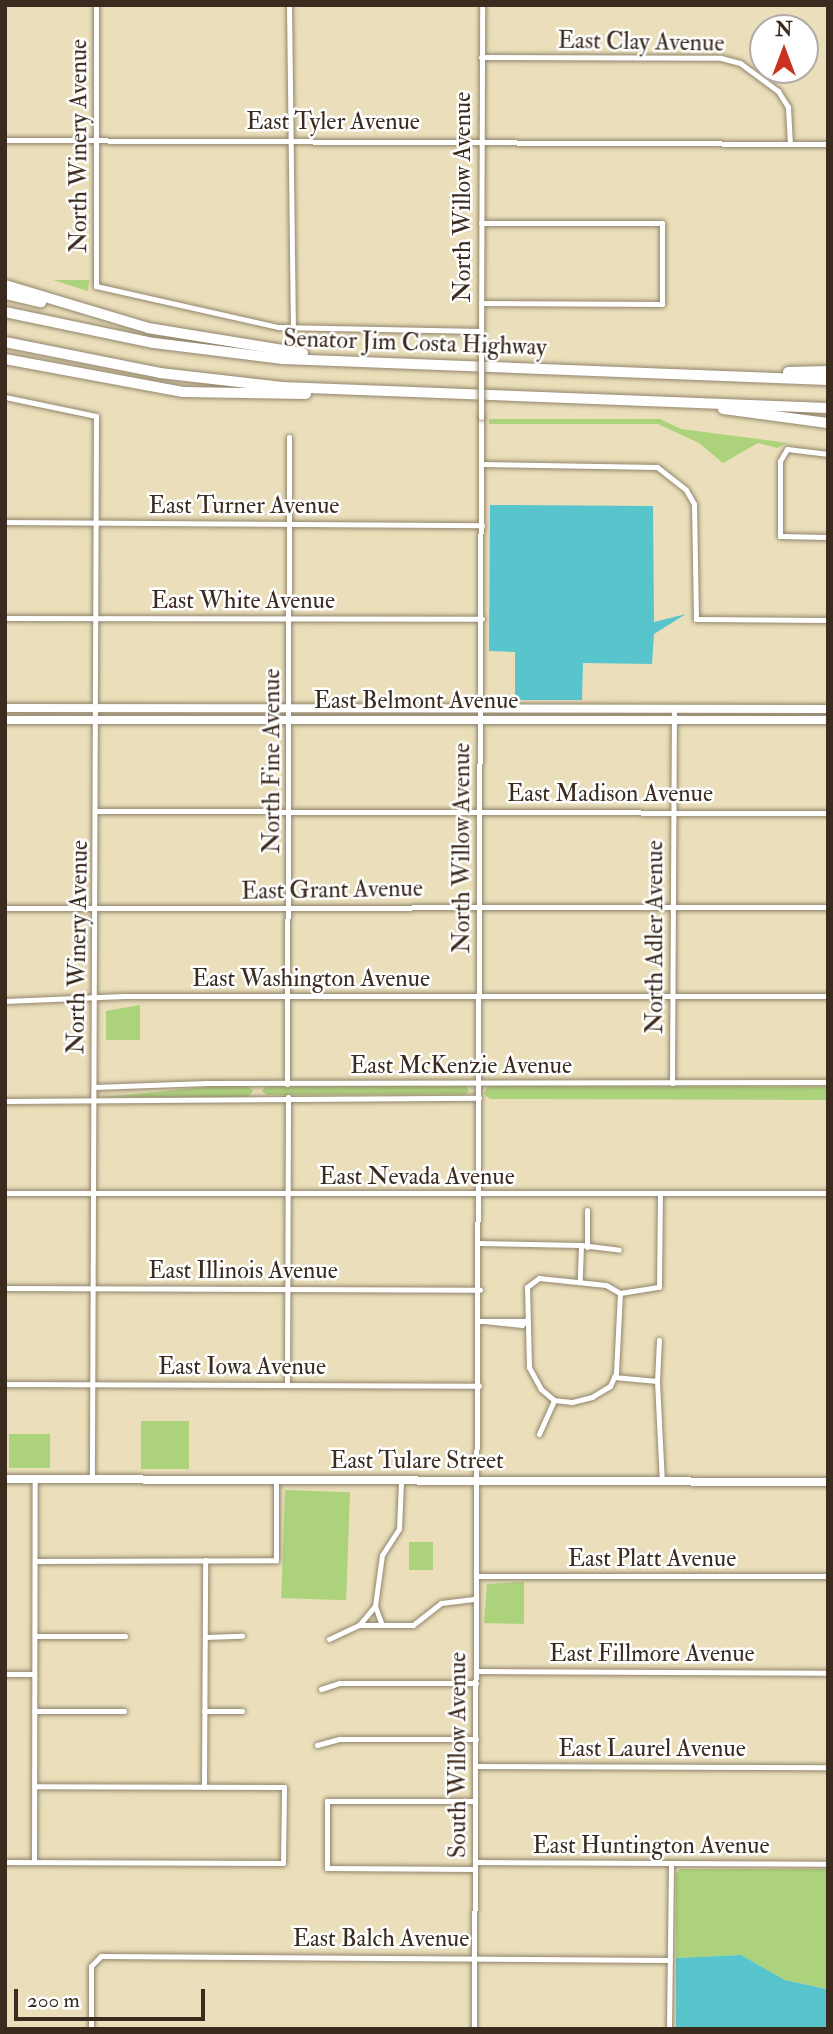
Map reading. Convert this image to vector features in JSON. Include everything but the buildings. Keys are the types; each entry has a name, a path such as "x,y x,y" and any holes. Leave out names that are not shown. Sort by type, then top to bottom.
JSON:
{"highway":[{"path":"5,285 117,320"},
{"path":"5,294 117,320 264,349 440,365"},
{"name":"Senator Jim Costa Highway","path":"5,312 198,350 440,365 828,380"},
{"name":"Senator Jim Costa Highway","path":"5,342 202,379 388,391 828,408"},
{"path":"5,358 192,392 283,395 388,391"},
{"path":"662,374 828,371"},
{"path":"660,401 828,423"}],"main road":[{"name":"East Belmont Avenue","path":"5,708 828,709"},
{"name":"East Belmont Avenue","path":"5,720 828,720"},
{"name":"East Tulare Street","path":"5,1479 828,1482"}],"street":[{"name":"North Winery Avenue","path":"96,5 96,286 293,328"},
{"path":"289,5 293,328 481,331"},
{"name":"North Willow Avenue","path":"478,1481 482,1321 479,1243 479,905 482,5"},
{"name":"East Clay Avenue","path":"481,57 721,58 740,62 783,99 790,142"},
{"name":"East Tyler Avenue","path":"5,140 291,139 828,144"},
{"path":"481,223 662,223 662,304 481,303"},
{"name":"North Winery Avenue","path":"5,397 96,416 98,720 92,1479"},
{"name":"North Fine Avenue","path":"287,1084 290,997 289,438"},
{"path":"828,454 782,451 780,537 828,537"},
{"path":"482,464 645,464 674,480 691,496 695,510 696,619 828,620"},
{"name":"East Turner Avenue","path":"5,522 482,525"},
{"name":"East White Avenue","path":"5,618 481,619"},
{"name":"North Adler Avenue","path":"672,1083 674,708"},
{"name":"East Madison Avenue","path":"97,811 828,813"},
{"name":"East Grant Avenue","path":"5,908 479,905 673,909 828,907"},
{"name":"East Washington Avenue","path":"5,1002 290,997 828,996"},
{"name":"East McKenzie Avenue","path":"94,1087 257,1083 828,1082"},
{"path":"257,1083 258,1099"},
{"path":"287,1385 288,1097"},
{"name":"East McKenzie Avenue","path":"5,1101 288,1097 479,1098"},
{"name":"East Nevada Avenue","path":"5,1193 479,1196 828,1193"},
{"path":"620,1293 614,1377 610,1386 592,1397 572,1402 554,1400 541,1389 529,1367 527,1287 539,1278 606,1284 620,1293 659,1287 660,1195"},
{"path":"580,1282 587,1210"},
{"path":"479,1243 584,1246 619,1250"},
{"name":"East Illinois Avenue","path":"5,1288 480,1290"},
{"path":"488,1318 525,1321 522,1325 482,1321 488,1318"},
{"path":"659,1340 657,1381 662,1482"},
{"path":"614,1377 657,1381"},
{"name":"East Iowa Avenue","path":"5,1384 479,1386"},
{"path":"539,1434 554,1400"},
{"path":"34,1862 35,1479"},
{"path":"36,1561 276,1560 276,1479"},
{"path":"382,1626 375,1606 382,1555 400,1529 401,1481"},
{"name":"South Willow Avenue","path":"474,2029 478,1481"},
{"path":"204,1787 205,1560"},
{"name":"East Platt Avenue","path":"476,1576 828,1576"},
{"path":"359,1625 413,1625 441,1604 476,1600"},
{"path":"329,1639 359,1625 375,1606"},
{"path":"34,1636 125,1636"},
{"path":"205,1637 242,1636"},
{"name":"East Fillmore Avenue","path":"476,1671 828,1673"},
{"path":"5,1674 34,1674"},
{"path":"321,1689 338,1683 476,1683"},
{"path":"34,1711 124,1711"},
{"path":"204,1711 242,1711"},
{"path":"317,1745 340,1739 476,1739"},
{"name":"East Laurel Avenue","path":"475,1766 828,1767"},
{"path":"5,1862 283,1863 286,1828 284,1787 34,1786"},
{"name":"East Huntington Avenue","path":"475,1801 327,1801 324,1829 327,1868 828,1864"},
{"path":"669,2029 671,1864"},
{"name":"East Balch Avenue","path":"91,2029 93,1958 475,1957 670,1960"}],"green space":[{"path":"53,280 89,280 88,291"},
{"path":"489,419 660,419 681,429 788,443 777,448 758,443 723,463 699,443 658,424 489,424"},
{"path":"140,1005 140,1040 106,1040 106,1011"},
{"path":"216,1086 248,1086 253,1091 248,1097 104,1097"},
{"path":"266,1086 466,1086 469,1090 466,1094 267,1095 262,1091"},
{"path":"488,1086 828,1087 828,1100 490,1099 484,1094"},
{"path":"141,1421 189,1421 189,1469 141,1469"},
{"path":"9,1434 50,1434 50,1468 9,1468"},
{"path":"285,1490 350,1492 346,1600 281,1598"},
{"path":"409,1542 433,1542 433,1570 409,1570"},
{"path":"524,1582 524,1624 484,1623 487,1584"},
{"path":"680,1869 828,1869 828,1989 785,1980 741,1955 676,1958 676,1874"}],"water":[{"path":"490,505 653,506 654,622 686,614 654,634 652,664 583,663 582,700 515,700 515,652 489,651"},
{"path":"741,1955 785,1980 827,1989 828,2029 676,2029 676,1958"}]}
